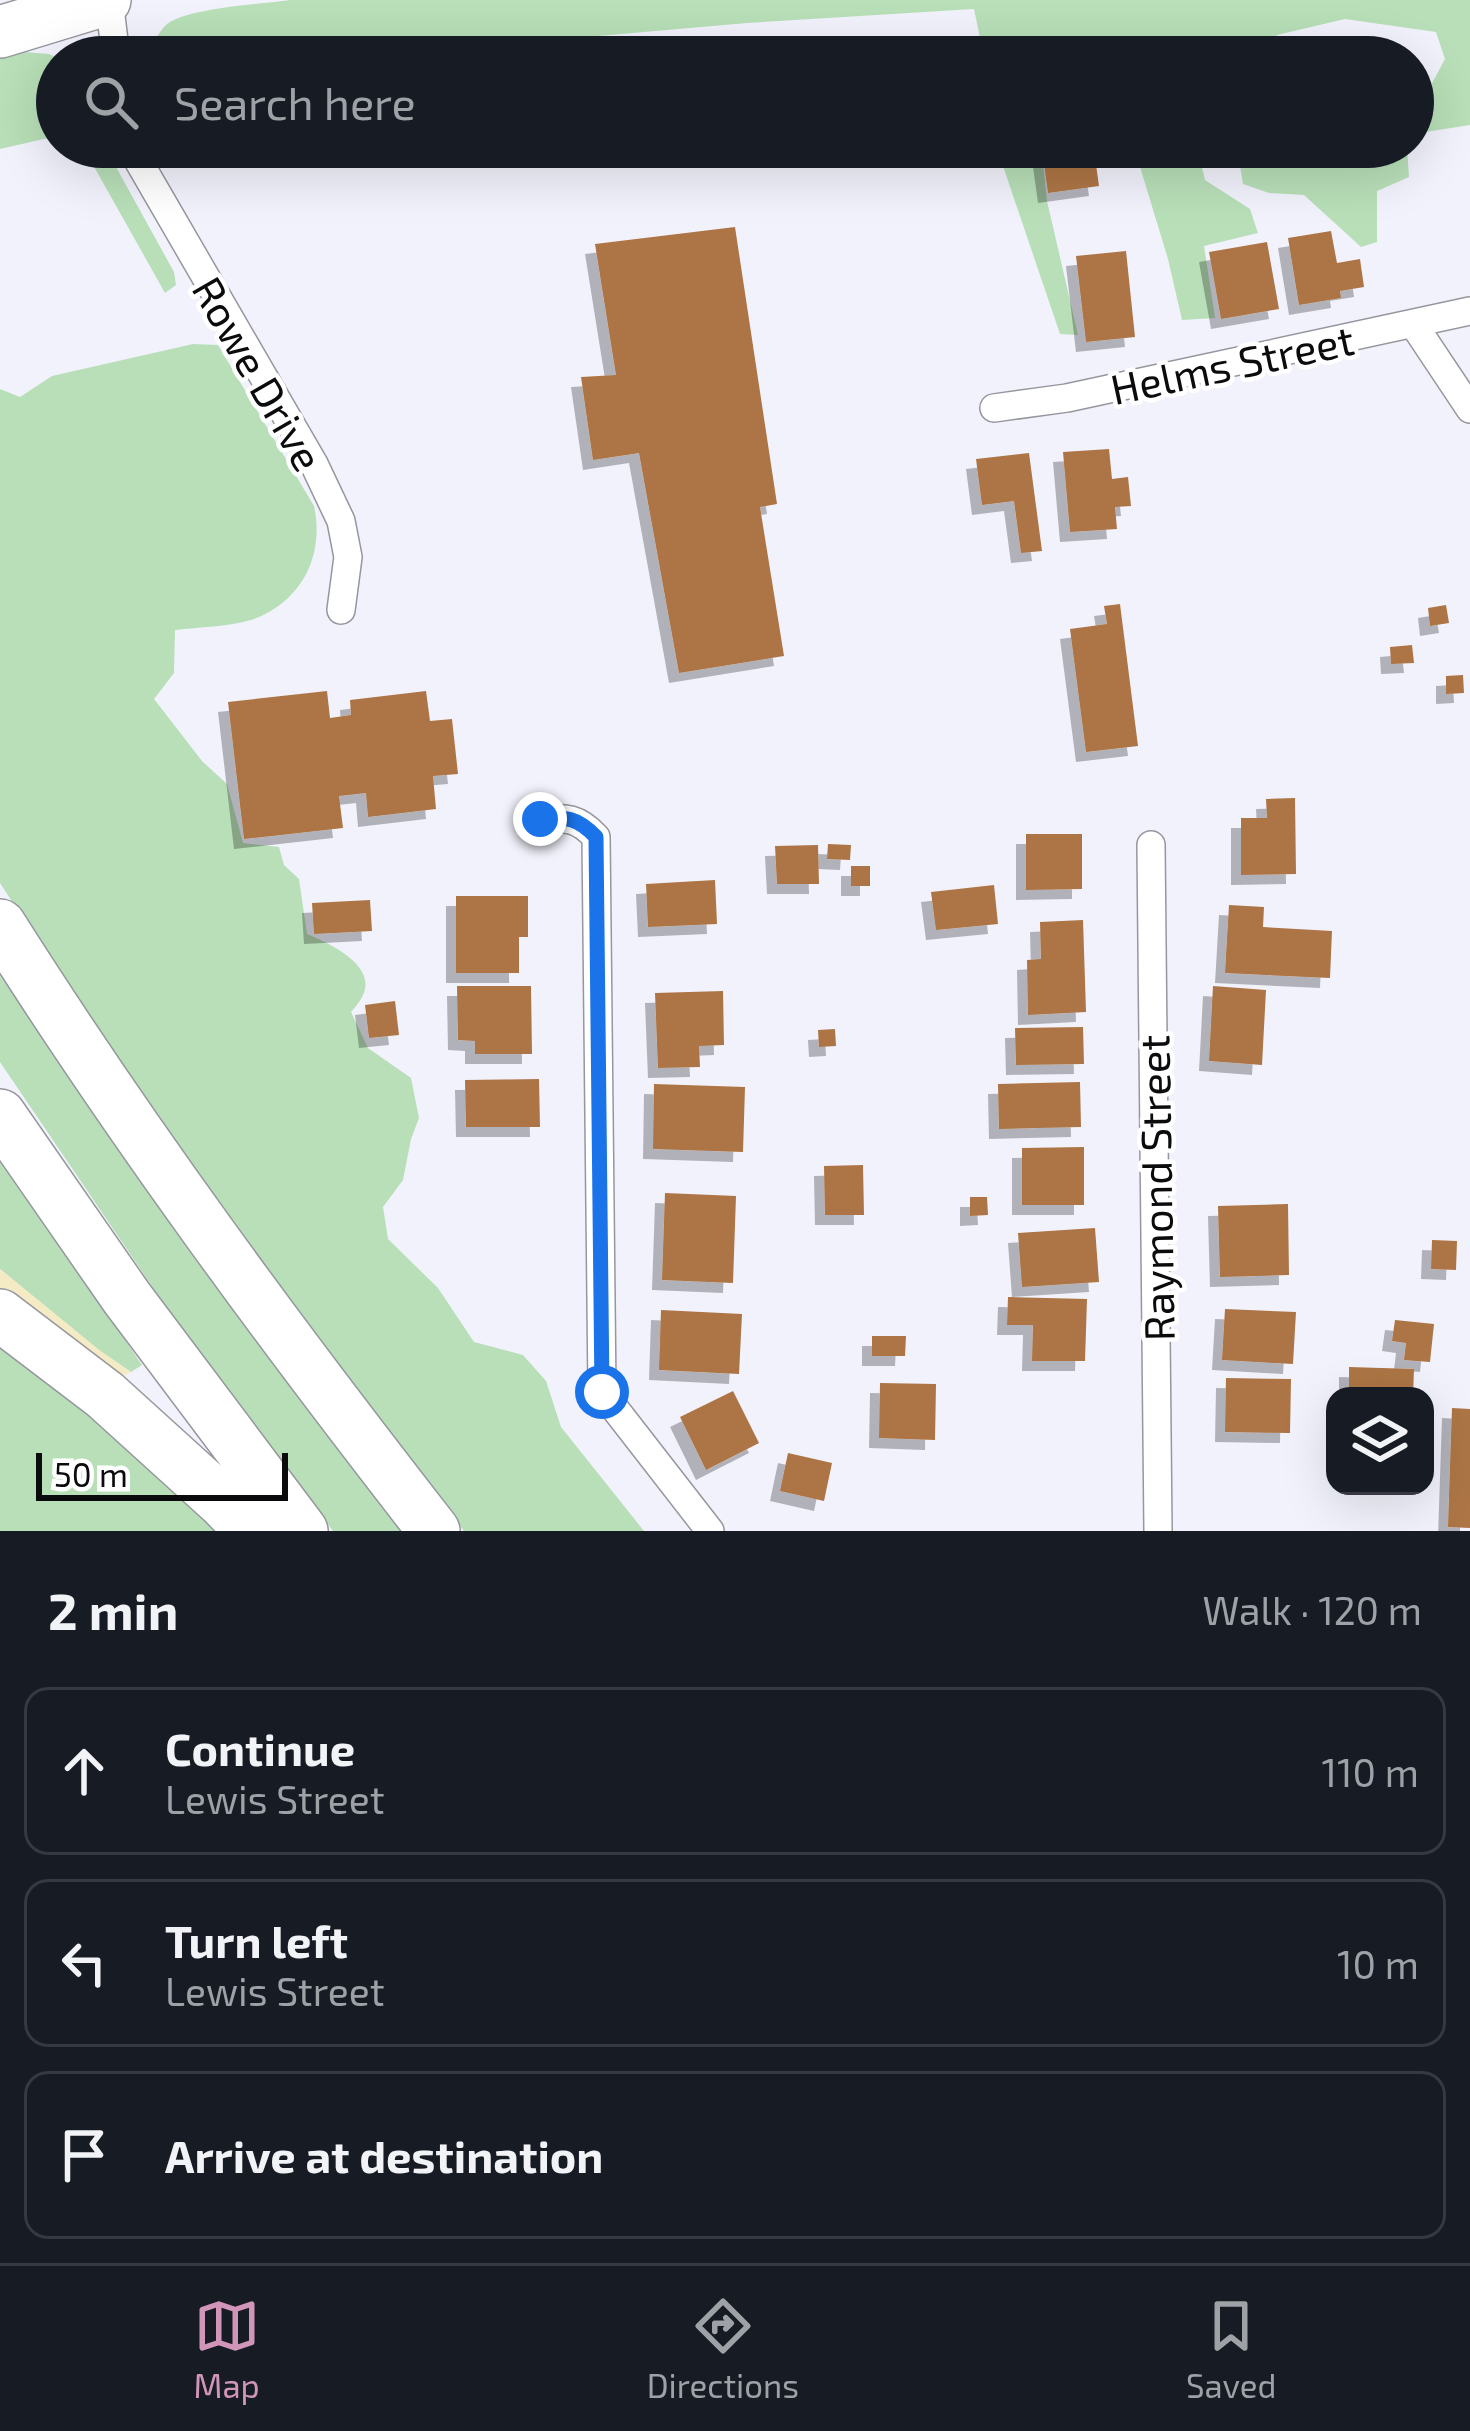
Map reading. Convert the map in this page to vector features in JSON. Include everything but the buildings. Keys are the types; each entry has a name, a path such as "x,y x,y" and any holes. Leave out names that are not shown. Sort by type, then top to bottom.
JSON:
{"highway":[{"path":"0,32 107,0"},
{"path":"0,925 196,1217 321,1388 434,1531"},
{"path":"0,1114 127,1298 302,1531"},
{"path":"0,1315 105,1395 251,1531"}],"street":[{"path":"107,0 113,36"},
{"name":"Rowe Drive","path":"144,168 314,464 340,520 348,557 341,610"},
{"name":"Helms Street","path":"994,408 1067,398 1470,311"},
{"path":"1414,325 1470,409"},
{"path":"540,819 565,818 584,824 596,837 602,1392 710,1531"},
{"name":"Raymond Street","path":"1151,845 1158,1531"}],"green space":[{"path":"290,0 1470,0 1470,125 1434,131 1434,80 1445,59 1436,32 1345,19 1276,36 980,36 974,9 598,36 158,36 167,24 208,10"},
{"path":"36,53 36,141 0,149 0,58"},
{"path":"95,168 117,168 174,272 176,285 165,293"},
{"path":"1004,168 1043,168 1078,335 1060,334"},
{"path":"1140,168 1202,168 1205,180 1250,209 1258,233 1204,246 1215,318 1182,320"},
{"path":"1240,168 1408,168 1409,177 1377,191 1377,242 1361,247 1304,195 1269,193 1243,184"},
{"path":"193,344 218,345 314,506 316,543 296,590 269,612 233,624 175,630 174,673 154,699 202,761 227,784 243,843 279,847 284,865 299,879 307,934 348,957 363,974 363,995 351,1012 368,1048 411,1078 419,1118 403,1180 383,1207 388,1239 438,1288 474,1342 523,1355 546,1381 561,1427 644,1531 464,1531 267,1275 110,1053 0,883 0,389 20,397 52,376"},
{"path":"0,976 405,1531 333,1531 168,1310 0,1062"},
{"path":"0,1157 142,1365 131,1372 0,1269"},
{"path":"0,1330 226,1531 0,1531"}],"sand":[{"path":"0,1269 131,1372 121,1377 0,1290"}],"route":[{"path":"540,819 565,818 584,824 596,837 602,1392"}]}
